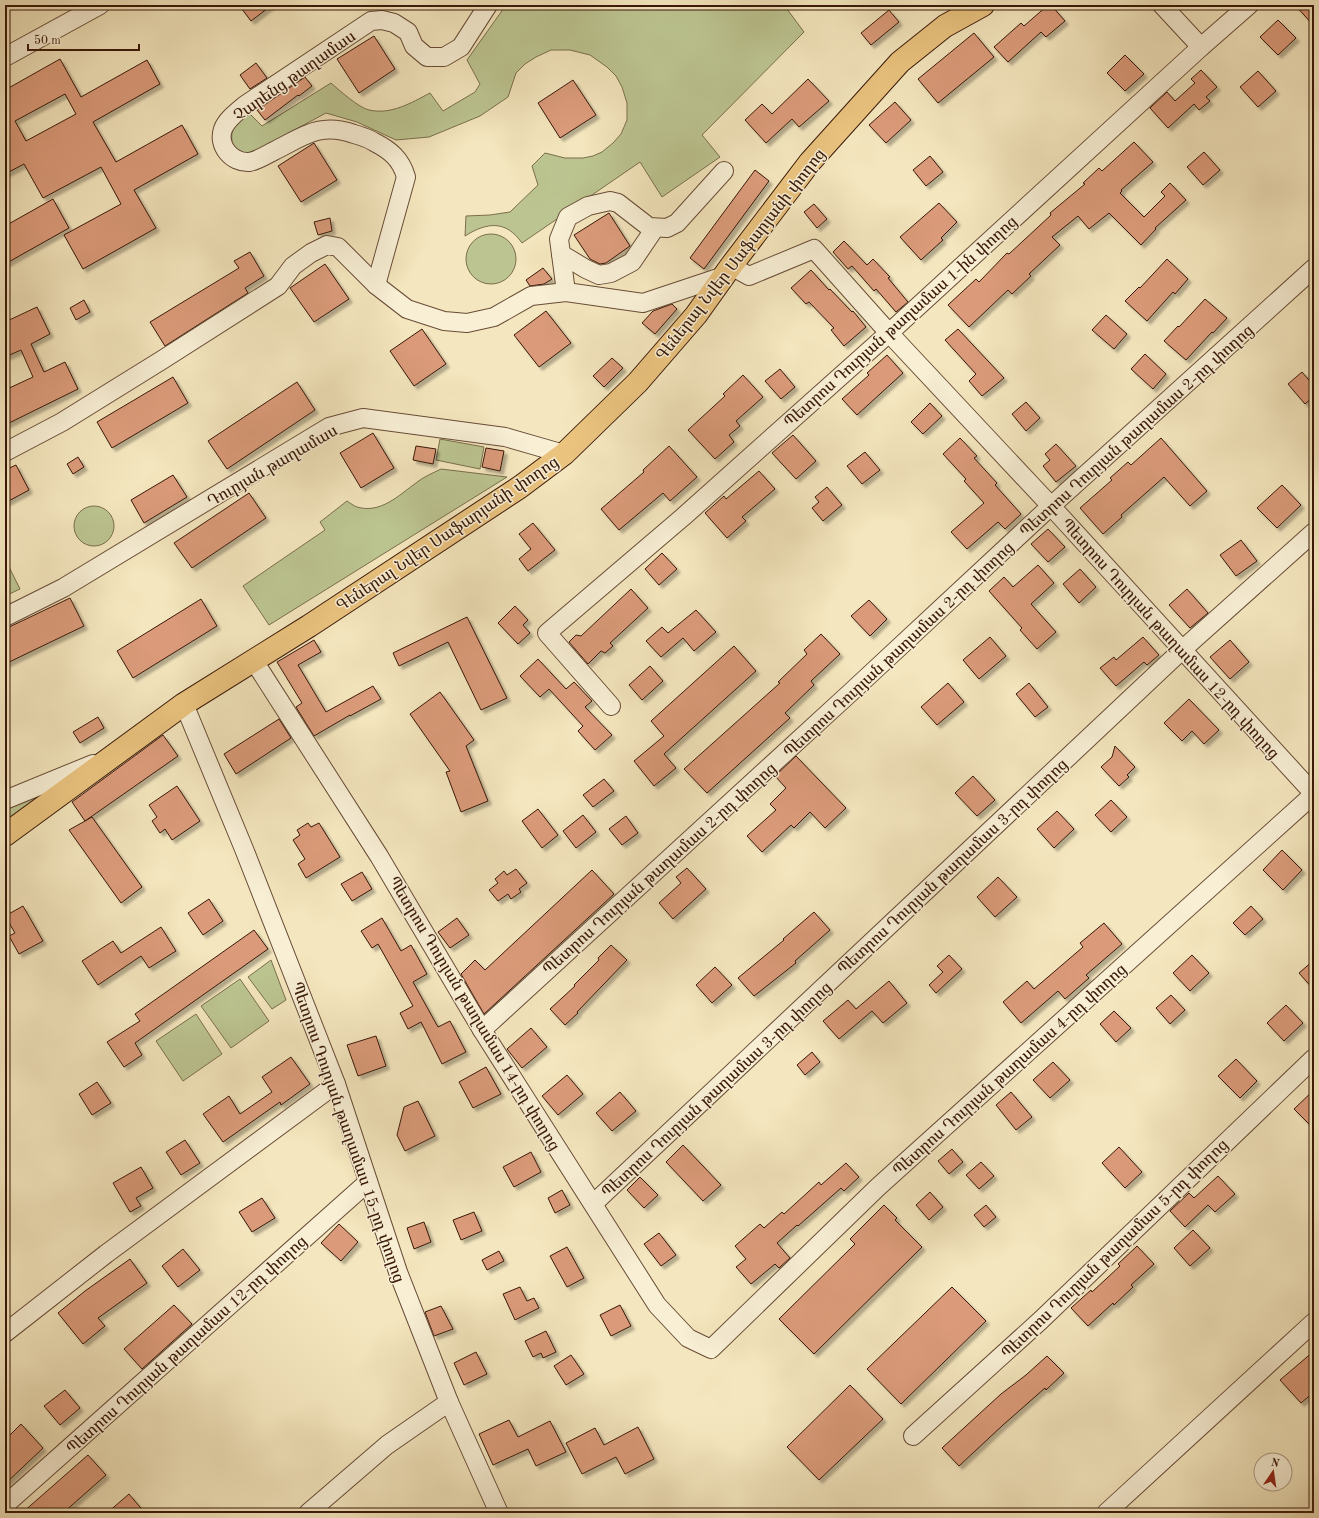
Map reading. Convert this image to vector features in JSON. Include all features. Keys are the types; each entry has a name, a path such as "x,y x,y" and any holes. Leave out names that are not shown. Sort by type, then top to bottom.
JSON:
{"main road":[{"name":"Գեներալ Նվեր Սաֆարյանի փողոց","path":"115,755 184,704 309,626 520,487 564,454 638,382 696,315 727,271 810,162 900,62 945,26 983,5"},
{"path":"5,835 115,755"}],"street":[{"path":"5,57 100,5"},
{"name":"Չարենց թաղամաս","path":"376,285 406,177 398,159 385,148 371,140 344,130 328,129 310,132 255,160 242,162 232,158 224,147 222,130 232,116 245,105 370,21 382,20 394,23 408,32 414,46 427,57 444,57 461,47 488,5"},
{"path":"1162,5 1201,47"},
{"name":"Պետրոս Դուրյան թաղամաս 1-ին փողոց","path":"611,706 547,633 683,517 1249,5"},
{"path":"566,292 559,239 568,217 588,206 610,201 618,203 649,227 667,228 677,223 724,171"},
{"path":"561,254 599,275 611,273 632,262 655,228"},
{"path":"5,452 68,418 278,286 293,266 311,253 327,245 338,247 376,285 407,309 444,321 467,323 494,317 531,296 566,292 644,303 727,271"},
{"name":"Պետրոս Դուրյան թաղամաս 12-րդ փողոց","path":"727,271 749,276 814,249 888,333 1051,506 1314,794"},
{"name":"Պետրոս Դուրյան թաղամաս 2-րդ փողոց","path":"482,1030 850,693 1051,506 1314,268"},
{"name":"Դուրյան թաղամաս","path":"5,617 63,588 329,427 363,418 505,437 564,454"},
{"name":"Պետրոս Դուրյան թաղամաս 3-րդ փողոց","path":"593,1204 1182,650 1314,532"},
{"name":"Պետրոս Դուրյան թաղամաս 14-րդ փողոց","path":"254,661 379,856 482,1030 657,1305 688,1338 711,1349"},
{"name":"Պետրոս Դուրյան թաղամաս 15-րդ փողոց","path":"184,704 244,849 336,1084 398,1272 449,1402 500,1513"},
{"name":"Գեներալ Նվեր Սաֆարյանի փողոց","path":"5,800 115,755"},
{"name":"Պետրոս Դուրյան թաղամաս 4-րդ փողոց","path":"711,1349 878,1187 1314,794"},
{"name":"Պետրոս Դուրյան թաղամաս 5-րդ փողոց","path":"913,1436 1041,1320 1314,1058"},
{"path":"5,1333 106,1254 336,1084"},
{"name":"Պետրոս Դուրյան թաղամաս 12-րդ փողոց","path":"5,1506 368,1182"},
{"path":"1106,1513 1314,1322"},
{"path":"308,1513 387,1445 449,1402"}],"green space":[{"path":"506,5 552,5 559,8 571,9 587,5 784,5 804,32 702,135 720,157 662,197 640,162 522,243 509,230 496,226 481,228 465,236 466,216 510,212 538,185 532,166 545,153 565,158 583,158 593,156 602,152 621,134 627,120 627,103 622,87 616,76 607,67 590,55 570,50 551,50 536,57 525,64 516,73 508,97 480,116 429,137 396,140 357,122 326,113 248,155 232,146 232,130 239,119 243,116 249,113 262,126 331,83 355,102 369,110 385,111 401,107 430,93 443,111 475,92 480,84 467,60"},
{"path":"486,234 496,234 509,241 516,254 516,264 509,277 496,284 486,284 477,280 470,273 466,264 466,254 470,245 477,238"},
{"path":"440,439 484,447 480,469 436,460"},
{"path":"441,469 507,477 269,625 243,586 325,530 320,522 347,501 356,507 374,508 382,506 396,498 422,479"},
{"path":"98,506 105,509 111,515 114,526 113,534 105,543 98,546 90,546 83,543 75,534 74,522 77,515 86,507"},
{"path":"5,559 20,589 5,596"},
{"path":"50,792 5,823 5,810"},
{"path":"271,960 286,1000 272,1009 248,977"},
{"path":"240,979 269,1021 231,1048 201,1006"},
{"path":"196,1014 222,1054 183,1081 156,1041"}],"building":[{"path":"239,5 272,5 251,21"},
{"path":"1048,5 1051,5 1065,21 1046,37 1041,32 1008,62 994,47 1021,23 1024,26"},
{"path":"1295,5 1314,5 1314,26"},
{"path":"889,10 899,22 871,45 861,33"},
{"path":"1278,20 1296,38 1278,55 1260,37"},
{"path":"974,33 994,57 938,103 918,79"},
{"path":"374,36 395,69 359,93 337,59"},
{"path":"1125,55 1144,74 1125,91 1107,73"},
{"path":"60,59 81,97 147,60 160,84 93,122 116,162 182,125 198,154 134,190 156,228 83,269 64,235 121,204 101,167 43,198 24,164 5,174 5,90","holes":["65,94 76,114 26,141 15,121"]},
{"path":"256,63 267,78 250,89 240,75"},
{"path":"1201,70 1217,87 1206,97 1210,101 1199,110 1194,104 1168,128 1150,108 1167,92 1175,101 1195,83 1191,79"},
{"path":"1258,71 1276,91 1258,107 1240,87"},
{"path":"305,77 312,86 265,120 257,110"},
{"path":"808,79 829,101 799,127 792,119 766,143 745,120 762,104 772,114"},
{"path":"573,80 596,115 560,138 538,103"},
{"path":"895,102 911,120 886,143 869,125"},
{"path":"1134,142 1153,162 1121,190 1122,191 1120,193 1144,217 1165,196 1161,192 1170,183 1186,200 1155,228 1156,229 1141,245 1109,213 1089,229 1078,216 1052,237 1060,245 1029,274 1031,276 1012,294 1008,290 969,327 948,305 976,279 979,282 1007,253 1009,254 1051,215 1050,213 1085,184 1083,183 1099,168 1102,171"},
{"path":"314,143 337,180 301,202 278,166"},
{"path":"1204,152 1220,170 1203,185 1187,167"},
{"path":"930,156 943,172 926,186 913,170"},
{"path":"755,170 769,181 704,269 690,258"},
{"path":"53,199 69,228 5,264 5,226"},
{"path":"939,203 957,222 941,238 943,240 921,260 900,237"},
{"path":"814,204 827,219 817,228 804,212"},
{"path":"609,213 630,246 606,263 600,264 590,259 574,235"},
{"path":"330,218 332,231 318,235 314,222"},
{"path":"844,241 867,265 873,259 890,277 888,278 908,302 896,312 876,289 874,291 852,266 848,269 833,252"},
{"path":"250,252 264,276 245,288 248,293 165,346 150,322 239,268 234,261"},
{"path":"1167,259 1188,279 1175,294 1173,292 1147,321 1125,301 1139,287 1140,288"},
{"path":"325,264 349,299 314,322 290,288"},
{"path":"543,268 552,279 544,284 530,286 526,280"},
{"path":"811,270 829,290 830,289 852,312 853,311 866,327 844,346 831,330 834,328 809,302 806,304 791,288"},
{"path":"1205,299 1227,318 1186,360 1164,341"},
{"path":"84,300 90,312 76,320 70,308"},
{"path":"672,304 677,309 655,334 642,323 653,311"},
{"path":"37,307 50,334 31,344 44,372 65,362 78,389 5,425 5,390 33,377 21,350 5,357 5,322"},
{"path":"546,311 571,343 539,367 514,335"},
{"path":"1106,315 1127,334 1114,349 1092,330"},
{"path":"422,329 446,364 414,386 390,351"},
{"path":"958,329 1004,378 982,396 969,381 976,374 945,340"},
{"path":"1145,354 1166,374 1153,389 1131,369"},
{"path":"887,355 903,373 857,415 842,399 869,375 867,373"},
{"path":"612,358 623,368 604,387 593,376"},
{"path":"780,369 795,387 781,399 765,381"},
{"path":"1302,372 1314,386 1314,396 1305,404 1288,384"},
{"path":"743,375 763,397 736,421 740,426 729,435 734,442 715,459 688,430 725,396 723,394"},
{"path":"173,377 188,403 112,448 97,422"},
{"path":"297,382 315,410 227,469 208,441"},
{"path":"1026,402 1040,418 1026,431 1012,414"},
{"path":"930,403 942,416 923,434 911,422"},
{"path":"373,433 394,468 361,488 340,453"},
{"path":"793,435 816,461 796,479 772,453"},
{"path":"960,438 977,456 974,458 997,483 995,485 1021,514 1005,529 998,522 967,549 951,532 984,503 964,481 966,479 943,454"},
{"path":"1161,438 1207,491 1190,506 1164,477 1121,515 1122,517 1103,534 1080,508 1112,480 1110,478 1128,462 1131,465"},
{"path":"1056,444 1076,466 1056,482 1043,466 1050,460 1045,454"},
{"path":"416,446 436,449 433,464 413,460"},
{"path":"669,446 697,477 670,501 663,493 619,530 601,509 644,472 643,470"},
{"path":"486,448 504,451 500,471 482,467"},
{"path":"865,452 880,470 862,484 847,466"},
{"path":"78,457 84,467 73,474 67,464"},
{"path":"16,465 29,490 5,503 5,470"},
{"path":"759,471 775,489 742,517 746,521 727,538 705,513 724,496 726,499"},
{"path":"173,475 187,497 144,523 131,500"},
{"path":"1282,485 1301,505 1277,528 1257,508"},
{"path":"827,487 842,505 823,521 812,508 819,502 815,497"},
{"path":"249,493 266,518 192,568 174,543"},
{"path":"533,523 555,550 528,571 519,559 531,549 519,534"},
{"path":"1048,529 1065,547 1048,562 1031,544"},
{"path":"1241,540 1257,561 1236,576 1220,555"},
{"path":"662,553 677,569 659,585 645,569"},
{"path":"1038,565 1054,583 1031,604 1056,632 1037,649 1020,630 1022,628 989,591 1004,577 1013,587"},
{"path":"1080,569 1096,587 1079,603 1063,584"},
{"path":"631,589 648,608 610,643 613,646 605,653 601,651 588,664 569,642 576,635 581,636"},
{"path":"1187,589 1208,613 1190,628 1169,605"},
{"path":"70,598 84,626 5,664 5,629"},
{"path":"201,599 217,626 133,678 117,651"},
{"path":"869,600 887,619 870,636 851,616"},
{"path":"515,606 528,620 523,625 530,633 518,644 498,623"},
{"path":"696,610 716,632 694,651 683,638 661,657 646,641 662,627 668,633"},
{"path":"467,617 507,698 481,710 448,642 399,666 393,653"},
{"path":"821,634 840,654 811,681 814,685 785,713 790,718 707,793 684,769 780,683 778,682 807,654 804,650"},
{"path":"990,637 1006,656 979,679 963,660"},
{"path":"1143,637 1159,655 1147,665 1144,662 1116,686 1100,668 1114,657 1116,660"},
{"path":"314,640 321,652 298,665 326,712 373,686 381,699 314,736 296,707 302,703 277,662"},
{"path":"1230,640 1249,662 1230,679 1210,657"},
{"path":"734,646 756,671 664,754 676,768 654,786 634,761 664,736 651,721"},
{"path":"538,659 566,689 574,682 592,701 585,707 612,735 595,750 578,731 583,726 549,689 540,697 520,676"},
{"path":"650,666 663,681 642,700 629,685"},
{"path":"948,683 964,702 937,725 921,707"},
{"path":"1029,683 1048,707 1035,717 1016,694"},
{"path":"440,692 474,740 466,746 488,801 461,812 446,772 450,771 410,714"},
{"path":"1189,699 1219,730 1204,744 1192,731 1182,741 1164,723"},
{"path":"98,717 104,728 80,743 73,732"},
{"path":"279,719 291,738 236,774 224,754"},
{"path":"163,735 178,756 85,821 72,802"},
{"path":"1115,746 1135,767 1127,775 1129,777 1119,786 1101,767 1112,757"},
{"path":"796,756 846,808 825,828 810,812 794,828 791,825 762,852 747,836 776,810 770,804 786,788 775,776"},
{"path":"973,776 995,800 977,816 955,793"},
{"path":"604,779 614,791 593,807 583,795"},
{"path":"177,786 200,821 172,840 165,829 160,833 152,821 157,817 149,805"},
{"path":"1111,800 1127,817 1111,832 1095,815"},
{"path":"538,809 558,835 542,848 522,821"},
{"path":"1057,811 1074,829 1054,848 1037,829"},
{"path":"583,815 596,832 576,848 563,831"},
{"path":"626,816 638,833 622,845 609,829"},
{"path":"92,817 142,887 121,903 69,830"},
{"path":"308,823 311,827 319,823 340,857 306,878 298,864 305,859 293,840 300,835 297,830"},
{"path":"1282,850 1302,870 1283,890 1263,870"},
{"path":"687,868 706,889 673,919 659,903 681,883 676,877"},
{"path":"516,869 527,883 519,889 521,892 511,899 508,894 498,901 489,890 498,883 495,879 504,871 507,875"},
{"path":"592,870 614,894 484,1014 461,974 475,960 485,970"},
{"path":"362,872 372,889 352,901 341,884"},
{"path":"998,877 1017,897 995,917 977,897"},
{"path":"209,899 223,921 203,935 188,913"},
{"path":"23,906 43,941 19,954 9,936 15,933 5,916"},
{"path":"1251,906 1263,919 1245,935 1233,923"},
{"path":"814,912 830,930 795,961 796,963 754,996 738,978 784,940 783,939"},
{"path":"382,918 401,951 411,945 427,974 413,982 438,1027 450,1021 466,1052 442,1064 421,1022 408,1029 400,1013 413,1006 378,944 372,948 361,931"},
{"path":"457,918 469,935 450,948 438,932"},
{"path":"1104,923 1122,944 1086,975 1089,978 1065,999 1058,991 1021,1023 1003,1002 1027,981 1034,989 1083,947 1080,943"},
{"path":"161,927 176,951 149,968 141,956 98,985 82,961 113,941 121,953"},
{"path":"254,930 268,949 135,1043 142,1055 124,1067 107,1042 140,1021 135,1014"},
{"path":"611,945 627,960 565,1025 550,1009 575,986 574,985 599,960 598,958"},
{"path":"949,955 962,969 936,993 929,985 943,972 937,966"},
{"path":"1192,955 1209,973 1190,991 1173,973"},
{"path":"1314,960 1314,990 1299,973"},
{"path":"715,967 732,985 712,1003 696,985"},
{"path":"889,981 907,1003 883,1023 872,1011 839,1039 823,1021 848,1000 856,1009"},
{"path":"1171,995 1185,1010 1170,1024 1156,1008"},
{"path":"1286,1005 1303,1023 1284,1041 1267,1023"},
{"path":"1114,1011 1131,1028 1116,1042 1100,1024"},
{"path":"531,1028 547,1047 522,1068 507,1049"},
{"path":"376,1036 386,1066 358,1076 347,1045"},
{"path":"812,1052 820,1062 805,1075 797,1065"},
{"path":"291,1057 310,1084 281,1105 280,1102 223,1142 203,1114 229,1096 240,1114 272,1092 262,1077"},
{"path":"1236,1059 1257,1081 1240,1098 1218,1076"},
{"path":"1053,1062 1070,1080 1050,1098 1033,1080"},
{"path":"486,1067 501,1094 473,1108 459,1082"},
{"path":"567,1075 583,1094 558,1115 542,1096"},
{"path":"97,1082 111,1103 92,1115 79,1094"},
{"path":"1314,1090 1314,1129 1294,1109"},
{"path":"620,1092 636,1111 612,1131 596,1113"},
{"path":"1011,1092 1032,1117 1016,1130 996,1105"},
{"path":"418,1101 435,1136 405,1151 397,1135 404,1107"},
{"path":"185,1140 200,1163 181,1175 166,1152"},
{"path":"683,1145 721,1185 703,1201 666,1162"},
{"path":"1119,1147 1142,1172 1125,1188 1102,1163"},
{"path":"952,1149 963,1162 949,1174 938,1161"},
{"path":"531,1152 541,1172 514,1187 503,1167"},
{"path":"981,1162 994,1176 979,1189 966,1175"},
{"path":"846,1163 859,1177 844,1191 841,1188 777,1243 790,1258 779,1268 775,1264 751,1284 736,1267 746,1259 735,1246 760,1224 764,1228 782,1212 784,1214 819,1182 821,1185"},
{"path":"141,1167 153,1188 136,1198 141,1206 130,1212 113,1183"},
{"path":"1218,1176 1235,1194 1215,1212 1208,1205 1185,1227 1170,1211 1189,1193 1194,1198"},
{"path":"640,1177 658,1195 644,1208 627,1190"},
{"path":"562,1190 570,1205 555,1213 548,1198"},
{"path":"930,1192 943,1207 929,1220 916,1205"},
{"path":"262,1198 275,1218 252,1232 239,1212"},
{"path":"884,1205 897,1218 895,1220 922,1247 814,1354 779,1319 855,1244 850,1239"},
{"path":"986,1205 996,1217 984,1227 974,1215"},
{"path":"474,1212 482,1231 461,1240 453,1220"},
{"path":"424,1222 431,1242 414,1249 407,1228"},
{"path":"339,1224 358,1242 341,1261 321,1243"},
{"path":"1193,1230 1210,1248 1190,1266 1174,1248"},
{"path":"659,1233 676,1255 661,1266 644,1244"},
{"path":"1137,1246 1154,1264 1131,1285 1133,1287 1114,1305 1113,1303 1088,1326 1071,1308 1091,1290 1092,1292 1120,1266 1118,1264"},
{"path":"567,1247 584,1278 567,1287 550,1256"},
{"path":"183,1249 200,1270 178,1287 162,1266"},
{"path":"499,1251 504,1261 487,1270 482,1260"},
{"path":"130,1259 147,1283 98,1318 105,1326 83,1344 58,1313 85,1291"},
{"path":"520,1287 527,1301 534,1298 539,1308 515,1320 503,1294"},
{"path":"952,1287 986,1321 901,1404 867,1369"},
{"path":"174,1305 192,1324 142,1369 124,1349"},
{"path":"620,1305 631,1326 611,1336 600,1315"},
{"path":"441,1306 453,1329 434,1336 425,1312"},
{"path":"546,1331 556,1352 543,1358 541,1353 533,1357 525,1341"},
{"path":"1314,1351 1314,1392 1301,1403 1280,1380"},
{"path":"476,1352 487,1374 464,1385 454,1363"},
{"path":"571,1355 584,1374 566,1385 554,1366"},
{"path":"1047,1356 1064,1373 1046,1390 1045,1388 1003,1425 959,1466 942,1448 1001,1394 1026,1375"},
{"path":"850,1385 883,1419 819,1480 787,1447"},
{"path":"65,1390 80,1408 60,1425 44,1406"},
{"path":"509,1420 518,1437 550,1421 566,1452 536,1466 528,1449 493,1465 479,1434"},
{"path":"21,1424 43,1448 5,1484 5,1440"},
{"path":"638,1427 654,1459 625,1474 616,1457 582,1474 566,1443 595,1428 604,1445"},
{"path":"88,1455 106,1475 63,1513 22,1513"},
{"path":"129,1494 145,1513 107,1513"}]}
